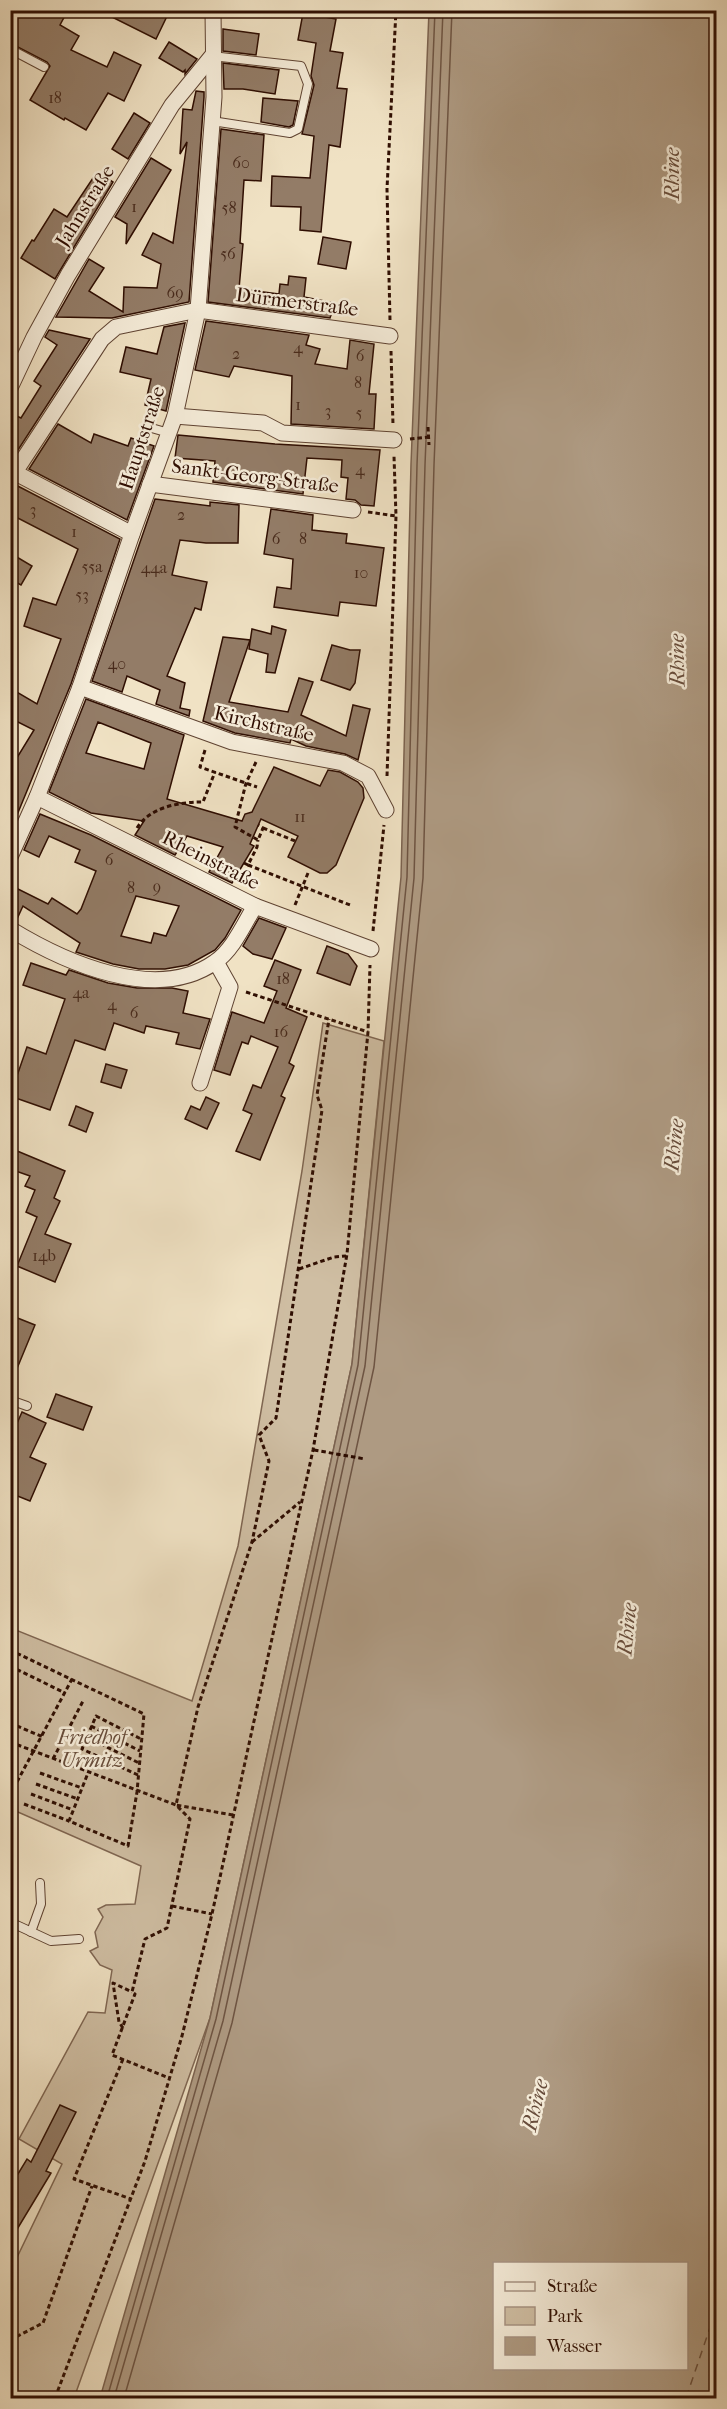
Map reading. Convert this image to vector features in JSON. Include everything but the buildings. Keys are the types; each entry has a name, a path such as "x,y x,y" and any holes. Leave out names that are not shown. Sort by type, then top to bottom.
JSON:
{"street":[{"name":"Hauptstraße","path":"10,857 80,687 175,416 198,310 214,97 213,10"},
{"name":"Jahnstraße","path":"10,388 33,337 68,275 172,105 212,56"},
{"name":"Dürmerstraße","path":"13,471 102,339 116,327 198,310 390,336"},
{"path":"175,416 263,423 282,434 394,440"},
{"path":"13,471 132,534"},
{"name":"Sankt-Georg-Straße","path":"150,484 353,510"},
{"name":"Kirchstraße","path":"80,687 232,742 343,763 368,776 386,810"},
{"name":"Rheinstraße","path":"37,796 255,906 371,950"},
{"path":"10,929 39,947 107,974 150,981 190,974 216,962 233,942 255,906"},
{"path":"200,1083 230,987 216,962"}],"lane":[{"path":"10,49 44,67"},
{"path":"212,56 300,66 308,84 298,129 290,133 212,121"},
{"path":"148,427 169,433"},
{"path":"10,1400 27,1406"},
{"path":"31,1932 41,1904 40,1883"},
{"path":"10,1922 51,1941 79,1939"}],"path":[{"path":"55,2398 145,2162 182,2036 212,1914 313,1450 347,1256 368,1032 371,950 386,810 396,516 387,189 396,10"},
{"path":"428,428 429,445"},
{"path":"353,510 396,516"},
{"path":"209,734 200,767 257,787"},
{"path":"128,842 144,816 185,802 202,802 215,772"},
{"path":"246,783 235,827 258,840"},
{"path":"258,825 295,841"},
{"path":"263,828 257,847 246,864 350,905"},
{"path":"293,910 308,873"},
{"path":"230,987 368,1032"},
{"path":"176,1805 198,1707 252,1542 269,1461 259,1435 276,1418 322,1110 317,1095 329,1019"},
{"path":"299,1269 334,1257 347,1256"},
{"path":"313,1450 365,1459"},
{"path":"252,1542 302,1501"},
{"path":"10,1650 144,1714 137,1792 128,1846 24,1804"},
{"path":"10,1666 65,1693"},
{"path":"10,1795 72,1679"},
{"path":"53,1759 82,1701"},
{"path":"138,1776 82,1749 96,1716 141,1739"},
{"path":"10,1723 42,1737"},
{"path":"92,1726 140,1751"},
{"path":"87,1737 139,1763"},
{"path":"10,1742 176,1805 234,1815"},
{"path":"69,1821 88,1772"},
{"path":"40,1773 82,1788"},
{"path":"36,1784 78,1799"},
{"path":"31,1794 73,1810"},
{"path":"132,1992 145,1939 167,1928 190,1819 176,1805"},
{"path":"172,1906 212,1914"},
{"path":"123,2028 119,2022 113,1983 135,1994 123,2028 112,2055 170,2078"},
{"path":"123,2059 74,2179 130,2199"},
{"path":"10,2340 43,2323 92,2186"}],"green space":[{"name":"Friedhof Urmitz","path":"323,1023 384,1041 352,1364 210,2018 74,2398 11,2398 10,2272 62,2164 19,2139 88,2012 105,2013 112,1970 100,1965 90,1951 98,1947 95,1932 103,1917 98,1909 106,1905 135,1904 141,1866 11,1809 11,1628 192,1701 238,1546 302,1171"}],"water":[{"name":"Rhine","path":"429,11 716,11 716,2398 100,2398 210,2018 352,1364 401,877 411,464"}],"ferry route":[{"path":"686,2398 716,2310"}]}
